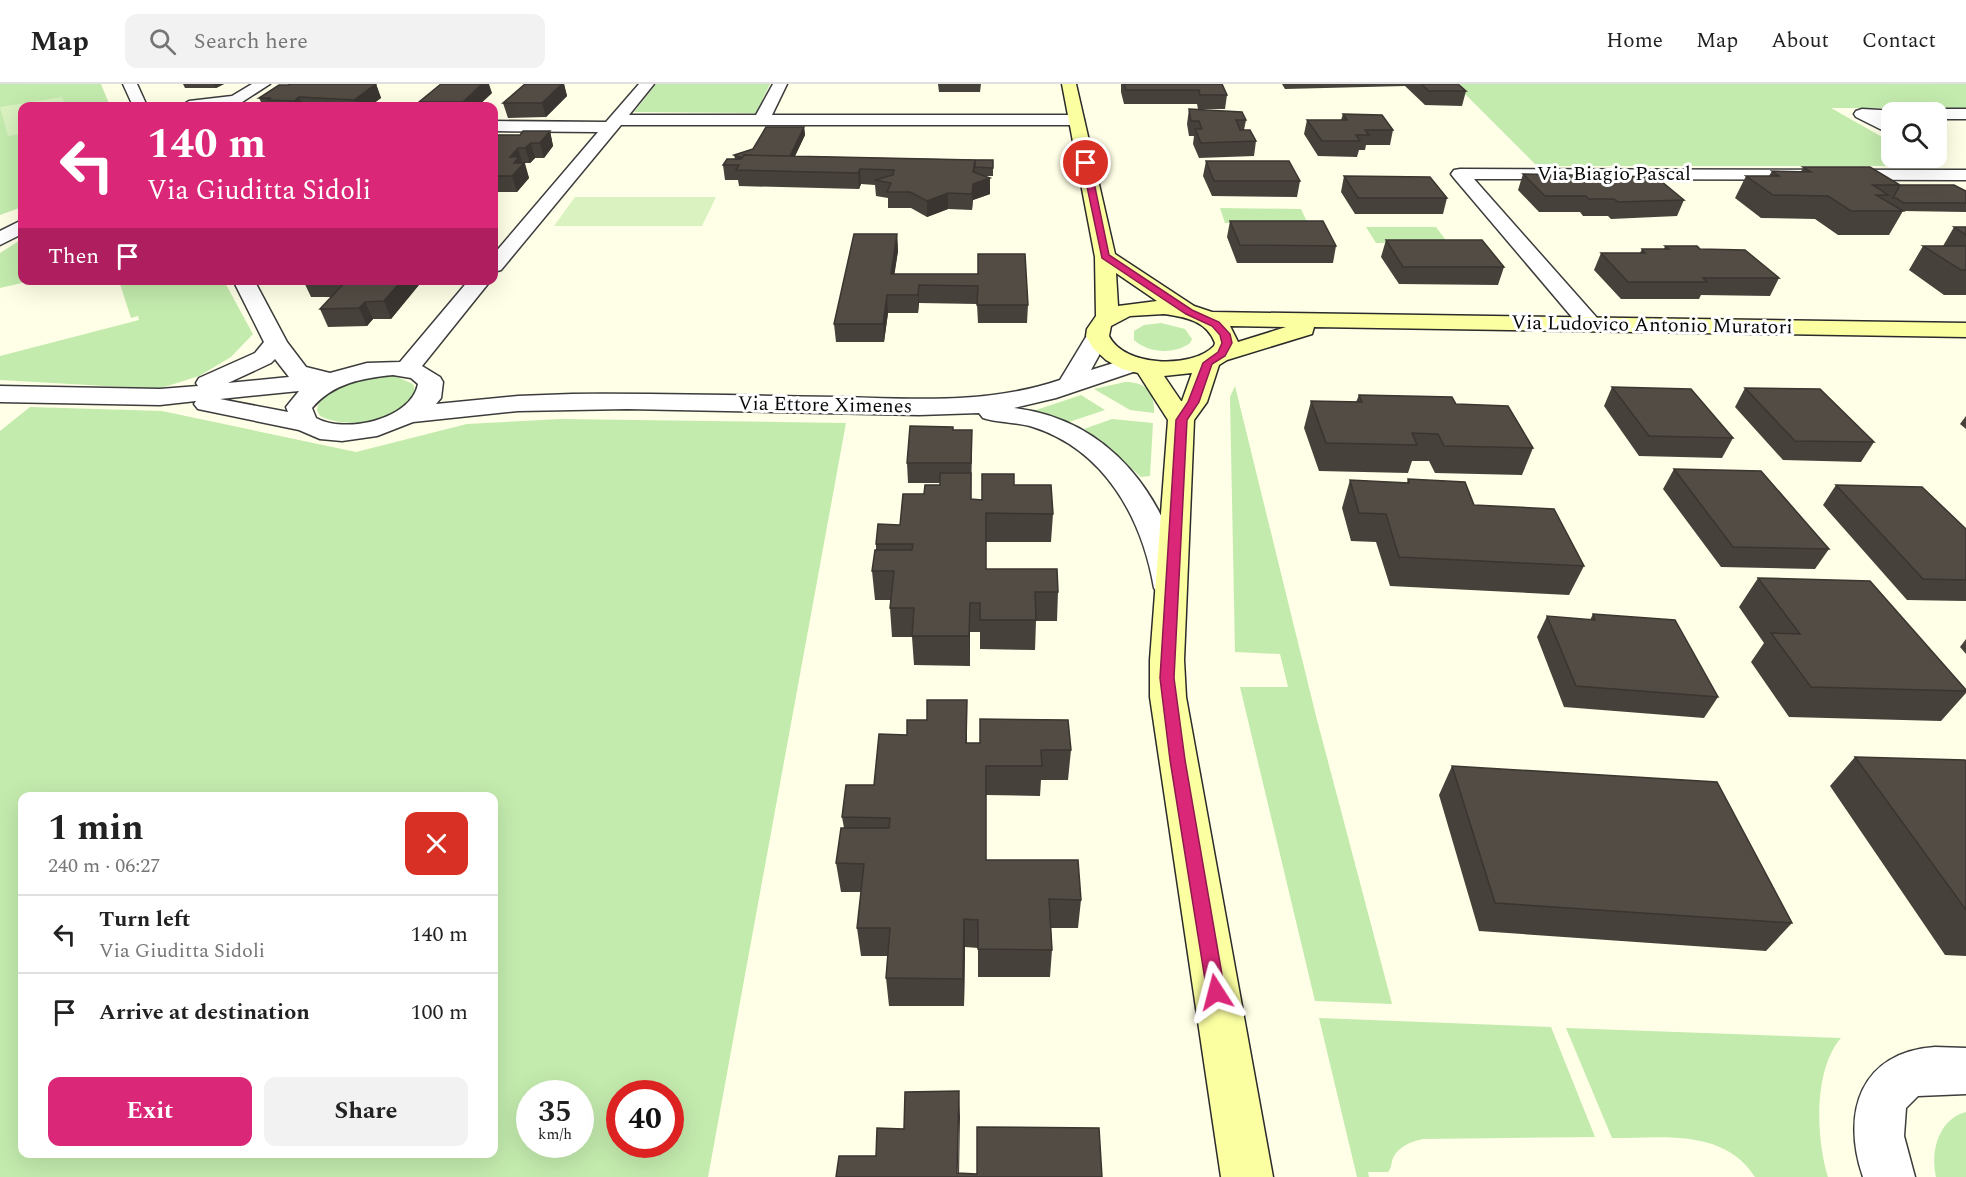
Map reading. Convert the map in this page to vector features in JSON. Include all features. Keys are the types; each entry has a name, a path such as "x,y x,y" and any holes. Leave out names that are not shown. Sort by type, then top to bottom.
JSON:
{"street":[{"path":"130,84 138,102"},
{"path":"233,102 263,84"},
{"path":"498,261 647,84"},
{"path":"762,120 780,84"},
{"path":"1070,84 1105,257 1103,348 1117,357 1140,366 1181,420"},
{"path":"1881,114 1862,114 1881,124"},
{"path":"1947,114 1966,114"},
{"path":"498,126 762,120 1076,120"},
{"name":"Via Biagio Pascal","path":"1947,162 1966,173"},
{"name":"Via Biagio Pascal","path":"1590,324 1460,174 1966,173"},
{"path":"0,239 18,228"},
{"path":"1105,257 1225,334 1227,343 1215,358 1194,402 1181,420 1167,669 1168,697 1246,1177"},
{"path":"246,285 276,343 297,372 331,381"},
{"path":"407,369 477,285"},
{"name":"Via Ludovico Antonio Muratori","path":"1102,328 1133,309 1154,307 1198,315 1338,320 1966,330"},
{"name":"Via Ludovico Antonio Muratori","path":"1140,366 1170,369 1215,358 1338,320"},
{"path":"1071,383 1102,328"},
{"path":"160,397 216,381 263,358 276,343"},
{"name":"Via Ettore Ximenes","path":"410,414 464,406 577,400 952,406 993,404 1025,399 1071,383 1140,366"},
{"name":"Via Ettore Ximenes","path":"0,394 160,397 331,381 370,370 407,369 418,372 432,382 577,400"},
{"name":"Via Ettore Ximenes","path":"303,423 299,415 299,407 312,393 331,381"},
{"name":"Via Ettore Ximenes","path":"160,397 247,411 303,423 314,429 330,433 350,433 393,423 410,414 429,398 433,389 432,382"},
{"path":"0,414 26,395"},
{"path":"952,406 1041,421 1074,436 1105,459 1127,481 1148,517 1165,561 1170,602"},
{"path":"1889,1177 1879,1123 1882,1102 1891,1085 1907,1076 1935,1071 1966,1071"}],"green space":[{"path":"0,84 101,84 108,102 18,102 18,208 0,215"},
{"path":"656,84 770,84 756,113 634,112"},
{"path":"1455,84 1966,84 1966,108 1947,108 1947,102 1881,102 1881,108 1831,108 1881,136 1881,166 1537,166"},
{"path":"62,97 64,102 31,102"},
{"path":"18,104 18,135 8,136 0,107"},
{"path":"575,197 716,197 702,226 554,226"},
{"path":"1220,208 1301,209 1308,224 1225,223"},
{"path":"1366,227 1436,227 1448,243 1376,243"},
{"path":"18,242 18,284 0,288 0,253"},
{"path":"120,285 226,285 253,334 231,357 199,376 158,389 0,380 0,356 139,320 138,316 131,318"},
{"path":"1161,323 1185,329 1192,339 1190,343 1184,347 1161,351 1146,348 1134,340 1134,331 1144,325"},
{"path":"381,376 395,376 413,384 415,390 399,410 387,416 359,422 332,420 320,416 317,410 320,401 333,389"},
{"path":"1125,382 1139,384 1148,390 1153,399 1154,413 1130,410 1094,389"},
{"path":"1235,386 1316,716 1392,1004 1315,1001 1240,687 1288,687 1280,654 1235,652 1230,397"},
{"path":"1081,395 1105,410 1069,422 1033,411"},
{"path":"30,407 162,411 356,452 467,424 561,419 846,423 708,1177 0,1177 0,431"},
{"path":"1112,419 1153,423 1150,476 1141,477 1107,446 1084,429"},
{"path":"1319,1018 1551,1027 1595,1137 1423,1139 1402,1147 1393,1158 1388,1172 1368,1172 1369,1177 1357,1177"},
{"path":"1566,1028 1841,1038 1825,1068 1819,1105 1821,1144 1828,1177 1755,1177 1742,1161 1727,1150 1691,1139 1612,1138"},
{"path":"1966,1112 1966,1177 1936,1177 1934,1157 1939,1137 1949,1121"}],"building":[{"path":"376,84 354,100 299,97 294,101 259,98 279,85"},
{"path":"441,84 482,84 463,102 419,102"},
{"path":"525,84 562,84 542,103 503,103"},
{"path":"1124,84 1222,84 1227,95 1200,95 1199,90 1126,90"},
{"path":"1421,84 1458,84 1466,91 1429,91"},
{"path":"1189,109 1242,112 1246,120 1236,120 1240,130 1250,130 1256,141 1201,143 1195,129 1202,129 1199,121 1191,121"},
{"path":"1343,114 1382,115 1393,130 1365,130 1369,135 1356,135 1360,141 1322,141 1307,120 1347,120"},
{"path":"766,127 804,127 790,156 744,155 742,158 734,155 753,149"},
{"path":"523,131 550,131 540,143 531,143 525,148 518,148 510,157 519,157 514,163 524,163 512,176 498,176 498,135 520,135"},
{"path":"744,155 975,160 973,172 990,178 973,184 972,194 948,193 927,201 910,192 887,192 891,183 875,180 893,175 894,170 860,169 858,173 736,170 739,165 723,165 727,159 741,159"},
{"path":"975,160 993,160 993,168 975,167"},
{"path":"1206,161 1289,161 1300,181 1214,181"},
{"path":"1803,167 1870,167 1900,185 1873,185 1888,195 1876,195 1903,211 1851,211 1828,196 1773,195 1746,176 1779,176 1772,171 1811,172"},
{"path":"1523,174 1656,177 1684,200 1618,202 1614,199 1589,199 1586,196 1545,196"},
{"path":"1344,176 1430,177 1447,198 1358,198"},
{"path":"1900,185 1954,185 1966,191 1966,203 1904,203 1893,198"},
{"path":"1230,221 1323,221 1336,246 1240,245"},
{"path":"1954,227 1966,227 1966,235"},
{"path":"854,234 897,234 891,274 978,274 978,254 1025,254 1028,305 977,305 978,286 919,285 918,295 887,295 883,324 834,324"},
{"path":"1386,240 1482,240 1504,267 1403,267"},
{"path":"1665,246 1745,250 1779,278 1703,278 1707,282 1628,282 1601,253 1645,253 1642,249 1669,249"},
{"path":"1923,246 1966,246 1966,270 1961,270"},
{"path":"342,285 398,285 384,301 365,302 359,308 320,309"},
{"path":"1612,387 1691,389 1733,438 1649,436"},
{"path":"1745,388 1820,389 1874,442 1795,441"},
{"path":"1359,395 1452,397 1456,404 1508,406 1533,448 1444,446 1438,434 1412,433 1417,445 1326,443 1311,401 1362,402"},
{"path":"910,426 972,430 971,463 907,463"},
{"path":"1674,469 1761,471 1829,549 1733,547"},
{"path":"940,473 971,473 971,499 982,500 982,474 1014,474 1014,485 1051,485 1053,514 986,513 986,569 1057,569 1058,592 1035,592 1036,620 980,620 980,603 970,603 969,636 912,636 914,608 890,608 894,571 872,571 875,550 912,550 913,544 876,544 878,524 900,525 903,494 924,494 925,485 940,485"},
{"path":"1408,479 1465,482 1474,505 1554,509 1584,566 1399,557 1386,514 1359,513 1350,480 1409,483"},
{"path":"1836,485 1922,487 1966,529 1966,580 1923,579"},
{"path":"1758,578 1870,581 1966,691 1811,687 1771,633 1800,634"},
{"path":"1593,614 1675,620 1718,697 1576,686 1547,616 1595,620"},
{"path":"927,700 967,700 966,743 980,743 980,719 1068,720 1071,750 1041,750 1042,766 986,766 986,860 1078,860 1081,900 1049,899 1052,950 978,949 978,920 964,919 963,979 886,978 890,928 857,928 864,864 836,863 841,828 889,828 890,818 842,817 846,785 874,785 879,734 907,735 907,720 927,720"},
{"path":"1855,757 1966,761 1966,910"},
{"path":"1452,766 1717,782 1792,923 1495,903"},
{"path":"959,1091 957,1173 977,1174 977,1127 1099,1128 1102,1177 836,1177 839,1156 876,1156 877,1128 904,1129 905,1092"}],"route":[{"path":"1086,163 1105,257 1189,312 1216,324 1225,334 1227,343 1222,354 1208,363 1194,402 1181,420 1167,678 1168,697 1216,992"}]}
